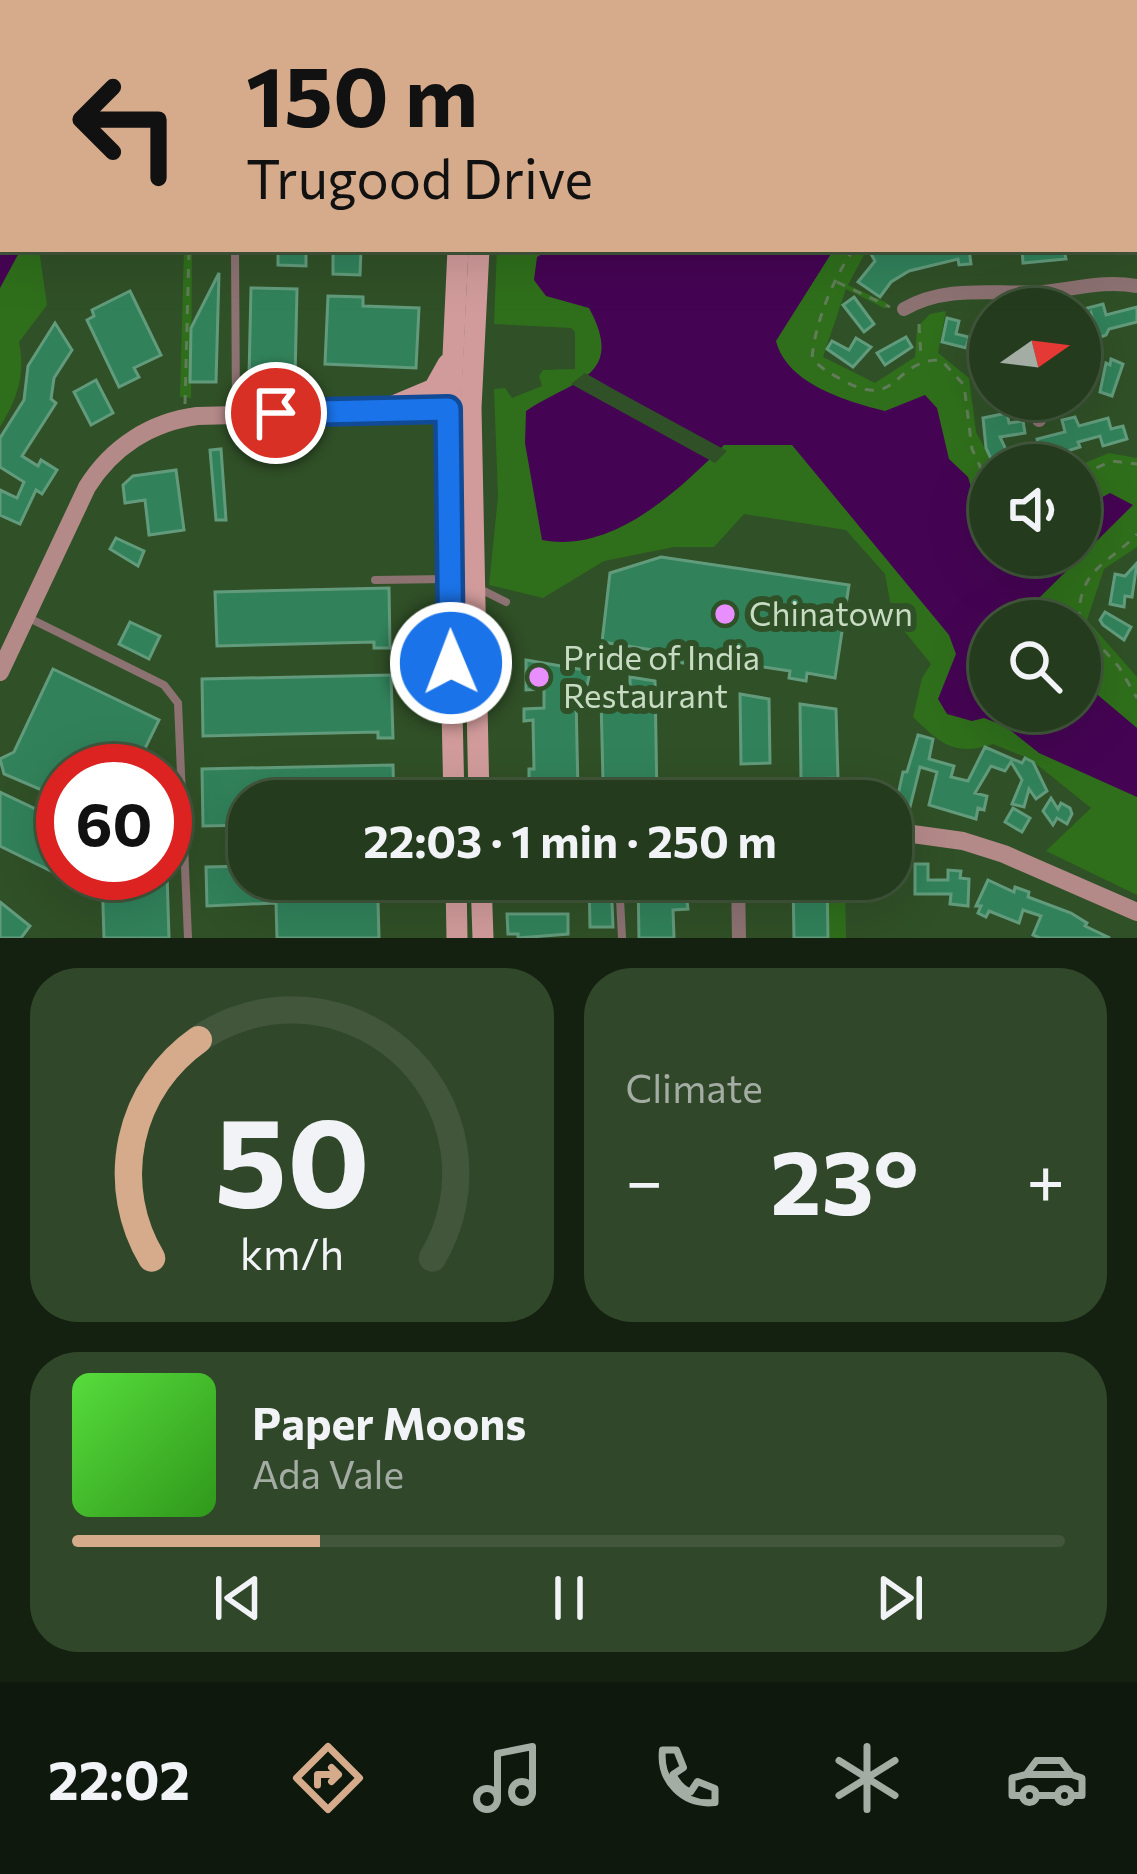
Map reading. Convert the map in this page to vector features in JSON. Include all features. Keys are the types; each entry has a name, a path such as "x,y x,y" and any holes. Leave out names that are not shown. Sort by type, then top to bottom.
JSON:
{"main road":[{"path":"458,252 451,357 460,409 474,586 479,780"},
{"path":"454,780 449,579 460,409 479,252"},
{"path":"384,410 434,389 451,357"},
{"path":"0,672 87,487 132,439 165,423 197,416 460,409"},
{"path":"912,834 1004,854 1137,912"},
{"path":"456,900 457,938"},
{"path":"482,900 483,938"}],"street":[{"path":"1072,288 1115,282 1137,286"},
{"path":"897,308 922,298 969,294"},
{"path":"738,900 739,938"}],"lane":[{"path":"235,252 236,414"},
{"path":"375,580 449,579"},
{"path":"474,586 506,602"},
{"path":"26,617 164,686 178,703 188,938"},
{"path":"451,663 476,663"},
{"path":"621,900 622,938"}],"path":[{"path":"185,406 188,252"},
{"path":"852,252 835,282 812,358 818,366 874,392 922,359 941,360 964,385 971,444"},
{"path":"835,282 897,308"},
{"path":"919,323 922,359"},
{"path":"1101,466 1112,461 1137,464"},
{"path":"1083,600 1098,564 1137,534"},
{"path":"1101,647 1137,698"}],"green space":[{"path":"0,252 39,252 47,305 19,342 18,386 0,427"},
{"path":"184,252 192,252 191,398 180,397"},
{"path":"497,252 865,252 848,285 887,303 886,309 846,289 823,357 875,383 915,357 917,327 930,314 946,311 938,353 969,378 969,420 974,420 983,444 969,444 969,576 1101,576 1101,456 1109,453 1137,458 1137,547 1104,569 1094,600 969,600 969,732 1101,732 1101,636 1137,677 1137,895 1046,851 1091,808 1030,759 993,744 968,749 948,745 913,717 922,678 931,664 893,617 885,574 846,530 744,514 714,547 674,547 604,561 543,598 489,585 498,497 494,389 505,388 512,398 542,386 539,376 543,370 575,369 575,332 494,324"},
{"path":"828,900 845,900 846,938 829,938"}],"shaded area":[{"path":"0,252 19,252 0,288"},
{"path":"545,252 832,252 776,341 782,356 820,388 870,407 885,411 925,395 937,408 949,459 969,480 969,576 1061,576 1038,600 969,600 969,720 947,714 938,699 956,654 949,635 792,445 724,445 665,499 619,528 568,542 542,540 525,443 526,411 589,374 602,349 589,308 546,296 534,280 537,257"},
{"path":"1110,493 1133,505 1101,537 1101,498"},
{"path":"1101,698 1137,728 1137,797 1039,753 1013,732 1101,732"}],"pier":[{"path":"585,373 727,451 715,463 571,384"}],"building":[{"path":"278,252 306,252 306,266 278,265"},
{"path":"333,252 361,252 360,275 333,274"},
{"path":"969,252 971,264 959,265 958,259 909,271 891,282 880,297 858,282 875,261 871,254"},
{"path":"1022,252 1065,252 1066,259 1023,263"},
{"path":"219,273 216,382 190,382 191,328"},
{"path":"251,288 297,289 295,379 249,377"},
{"path":"130,291 161,355 134,368 139,377 119,387 87,320 94,316 92,310"},
{"path":"328,296 363,297 363,306 419,308 416,368 325,364"},
{"path":"854,297 874,324 864,332 843,305"},
{"path":"1101,305 1106,315 1137,307 1137,322 1109,329 1101,337"},
{"path":"947,318 959,321 956,334 969,337 966,348 942,342"},
{"path":"55,323 72,350 54,378 51,399 56,403 22,456 57,470 42,494 36,490 20,524 0,515 0,490 17,498 24,482 0,467 0,438 24,400 28,366"},
{"path":"906,337 912,347 885,365 877,353"},
{"path":"856,338 871,347 853,367 827,349 832,341 849,350"},
{"path":"1111,359 1123,364 1112,396 1101,392 1106,363 1110,365"},
{"path":"96,380 113,413 91,425 74,392"},
{"path":"1108,418 1111,429 1123,426 1127,439 1103,446 1100,436 1079,444 1038,444 1037,439 1065,432 1062,420 1076,420 1079,426"},
{"path":"983,420 1023,421 1025,433 1000,437 1003,444 986,444"},
{"path":"221,449 226,520 216,520 210,450"},
{"path":"176,470 184,530 149,535 145,500 125,503 123,485 133,476"},
{"path":"116,538 144,551 138,566 110,549"},
{"name":"Chinatown","path":"661,557 849,585 835,678 807,673 806,681 789,678 790,671 732,662 731,671 677,662 678,654 602,642 610,573"},
{"path":"1137,563 1132,597 1125,596 1124,607 1110,604 1115,574 1125,576"},
{"path":"389,588 390,648 374,648 374,642 217,646 215,592"},
{"path":"1105,612 1131,627 1124,640 1103,625"},
{"path":"130,622 160,636 149,659 119,644"},
{"path":"526,660 590,671 585,696 576,696 578,780 529,780 529,769 534,769 533,720 524,721 524,709 544,708 544,689 526,690"},
{"path":"53,669 159,720 147,744 36,744 36,788 4,774 0,759 14,752"},
{"path":"391,675 393,738 378,738 378,732 203,736 202,679"},
{"path":"630,677 655,681 657,780 603,780 601,699 630,699"},
{"path":"740,694 769,699 770,763 741,764"},
{"path":"800,704 836,709 838,778 801,779"},
{"path":"918,735 933,739 929,759 954,766 951,777 968,781 985,747 1022,763 1025,758 1033,762 1047,791 1036,799 1029,789 1024,807 1012,804 1022,780 1011,762 1005,771 991,766 975,793 987,796 976,819 929,805 937,772 920,767 912,799 912,780 901,780"},
{"path":"393,765 393,780 228,780 228,825 203,826 202,769"},
{"path":"0,792 36,809 36,864 0,846"},
{"path":"1051,798 1058,809 1061,803 1070,808 1067,824 1057,818 1053,825 1043,811"},
{"path":"1013,808 1030,818 1022,832 1005,822"},
{"path":"915,864 928,864 928,880 948,880 948,870 961,871 960,878 969,879 968,906 950,904 951,894 915,894"},
{"path":"228,866 228,900 378,900 379,938 277,938 276,903 207,906 206,867"},
{"path":"988,880 1014,892 1015,887 1029,892 1028,897 1071,913 1110,938 1040,938 1033,935 1041,916 1023,910 1019,923 989,911 986,917 978,913 981,906 976,906"},
{"path":"103,900 168,900 169,938 104,938"},
{"path":"589,900 612,900 613,927 590,927"},
{"path":"638,900 706,900 687,901 688,909 673,910 674,938 639,938"},
{"path":"793,900 827,900 828,938 794,938"},
{"path":"0,902 30,926 21,938 0,938"},
{"path":"507,914 568,914 568,934 518,938 518,934 508,934"}],"place":[{"name":"Chinatown","path":"725,614"},
{"name":"Pride of India Restaurant","path":"539,677"}],"route":[{"path":"276,413 448,409 451,663"}]}
